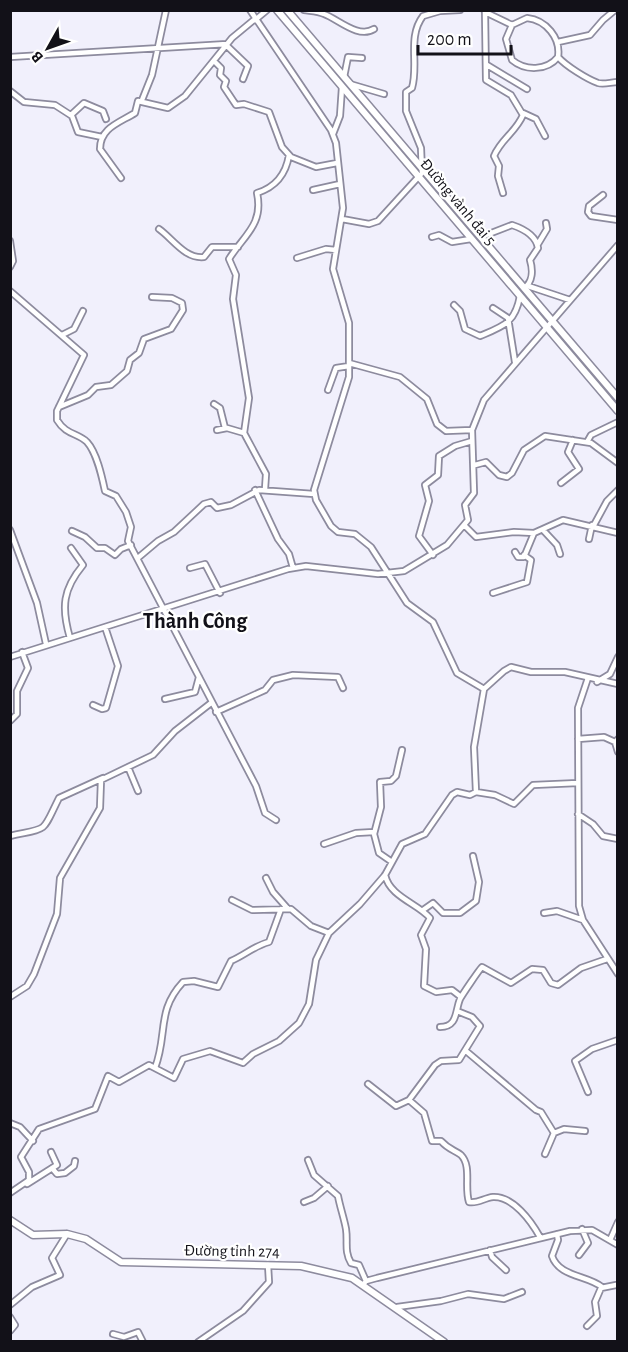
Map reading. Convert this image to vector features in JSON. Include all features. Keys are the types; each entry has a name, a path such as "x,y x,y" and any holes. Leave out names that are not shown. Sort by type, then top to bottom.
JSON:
{"main road":[{"name":"Đường vành đai 5","path":"277,10 618,411"},
{"path":"287,10 344,77"},
{"name":"Đường vành đai 5","path":"344,77 480,237 526,287 618,398"},
{"name":"Đường tỉnh 274","path":"10,1220 33,1235 67,1234 93,1241 110,1257 121,1262 305,1266 352,1278 365,1283 444,1341"}],"street":[{"path":"121,178 100,149 102,137 108,129 135,113 138,101 142,100 159,48 166,10"},
{"path":"250,10 333,134 340,184 342,219 333,269 348,319 348,381 314,494 331,526 338,532 359,536 376,552 407,603 433,622 456,673 484,689"},
{"path":"142,100 168,108 185,96 226,44 267,10"},
{"path":"304,10 323,13 348,28 369,32 374,29"},
{"path":"342,219 369,224 378,221 419,178 423,170 421,148 406,111 406,92 412,88 416,75 413,49 416,32 423,16 440,11 460,10"},
{"path":"558,42 590,35 615,10"},
{"path":"484,11 512,26"},
{"path":"484,11 486,80 511,95 523,113 536,119 545,136"},
{"path":"558,57 545,67 527,68 514,62 505,43 512,26 523,18 540,21 558,42 558,57 573,70 597,82 618,82"},
{"path":"10,57 226,44 248,66 243,79"},
{"path":"344,77 348,57 362,58"},
{"path":"214,61 221,68 220,75 226,81 224,87 236,105 266,110 271,115 282,147 289,155 316,167 337,162"},
{"path":"487,65 527,88"},
{"path":"350,84 384,94"},
{"path":"333,134 340,114 342,87"},
{"path":"10,91 24,102 52,103 71,115 78,132 102,137"},
{"path":"71,115 84,103 104,111 106,119"},
{"path":"503,193 498,176 499,166 494,156 501,141 517,126 523,113"},
{"path":"266,489 266,474 244,433 249,398 233,299 236,275 228,262 246,239 254,224 258,204 256,193 267,189 285,173 289,155"},
{"path":"313,190 340,184"},
{"path":"603,195 588,206 588,212 591,216 618,220"},
{"path":"546,223 546,232 530,260 533,269 526,287 570,300"},
{"path":"480,237 512,225 526,230 538,244"},
{"path":"159,229 184,252 196,257 204,257 212,247 238,247"},
{"path":"432,237 439,235 452,242 471,239"},
{"path":"10,242 13,261 10,267"},
{"path":"10,657 293,568 388,573 406,570 433,555 447,545 465,526 468,518 465,505 474,493 475,465 472,430 484,400 618,245"},
{"path":"297,258 326,249 336,250"},
{"path":"10,291 84,356 59,407 56,417 58,423 71,435 88,444 101,470 106,493 116,496 125,510 131,526 128,539 130,544 139,557 211,703 256,786 265,813 276,820"},
{"path":"454,305 460,311 465,329 476,336 508,321 517,314 520,296"},
{"path":"59,407 88,395 96,387 111,384 127,371 130,360 139,352 144,339 171,329 183,309 182,303 172,298 152,297"},
{"path":"493,308 503,312 508,321 515,362"},
{"path":"62,335 74,329 83,311"},
{"path":"328,390 336,368 349,365 400,377 429,402 437,424 446,431 472,430"},
{"path":"214,404 220,408 225,428"},
{"path":"587,442 591,435 618,422"},
{"path":"217,430 225,428 244,433"},
{"path":"475,465 486,462 499,475 507,477 524,450 542,438 587,442 618,463"},
{"path":"561,483 579,469 568,452 573,440"},
{"path":"433,555 419,536 429,501 425,485 438,475 439,456 455,446 472,441"},
{"path":"139,557 158,541 174,532 204,504 211,502 217,508 227,506 255,490 266,489 314,494"},
{"path":"255,490 278,539 290,554 293,568"},
{"path":"589,539 593,525 609,498 618,490"},
{"path":"465,526 476,537 512,532 534,533 563,520 593,525 609,533 618,533"},
{"path":"10,530 37,603 46,644"},
{"path":"543,530 557,545 560,554"},
{"path":"72,531 86,537 96,548 105,548 115,555 130,544"},
{"path":"525,555 534,533"},
{"path":"69,638 65,621 64,594 72,583 73,575 83,565 71,548"},
{"path":"493,593 527,582 531,560 525,555 518,556 515,552"},
{"path":"190,568 206,565 220,592"},
{"path":"93,705 102,709 106,708 118,666 105,627"},
{"path":"10,721 17,714 17,691 28,668 22,652"},
{"path":"597,682 610,674 618,657"},
{"path":"476,792 474,747 484,689 511,668 531,672 565,672 597,682 618,684"},
{"path":"216,712 265,690 273,680 293,675 338,677 343,688"},
{"path":"165,699 195,692 200,677"},
{"path":"588,678 579,704 579,906 583,920 618,975"},
{"path":"10,836 44,828 50,822 59,798 156,752 175,731 211,703"},
{"path":"578,739 602,737 616,740 618,752"},
{"path":"392,862 379,853 374,832 381,807 380,782 391,781 394,778 402,750"},
{"path":"128,766 132,782 138,786 138,791"},
{"path":"10,997 27,986 34,974 57,914 60,878 99,808 103,778"},
{"path":"22,1187 29,1176 21,1157 39,1129 95,1109 108,1076 119,1082 147,1065 174,1078 183,1059 210,1052 243,1063 253,1054 279,1041 299,1023 306,1012 316,960 329,933 360,904 385,874 405,841 425,834 452,795 457,792 470,795 476,792 495,795 513,804 533,786 578,783"},
{"path":"578,814 593,824 603,836 618,839"},
{"path":"324,844 356,833 374,832"},
{"path":"423,910 433,903 443,913 460,913 476,901 479,882 473,856"},
{"path":"385,874 387,882 406,902 423,910 430,919 421,935 426,949 424,986 436,992 452,990 461,997"},
{"path":"266,878 273,892 288,909"},
{"path":"232,900 252,910 294,910 311,926 329,933"},
{"path":"155,1068 160,1052 165,1008 179,987 183,982 194,981 218,987 233,959 241,958 255,946 269,942 281,909"},
{"path":"544,914 557,911 583,920"},
{"path":"440,1026 452,1024 461,997 482,967 507,982 515,981 532,969 543,970 551,983 558,985 581,968 607,959"},
{"path":"368,1084 393,1106 409,1100 435,1065 441,1061 459,1060 480,1026 472,1017 457,1011"},
{"path":"588,1092 575,1061 592,1049 618,1040"},
{"path":"466,1051 491,1069 536,1110 543,1113 554,1133"},
{"path":"409,1100 424,1113 432,1141 441,1142 448,1150 462,1156 468,1169 465,1180 469,1202 496,1197 513,1205 531,1223 540,1237"},
{"path":"10,1123 20,1127 33,1141"},
{"path":"554,1133 564,1130 585,1131"},
{"path":"545,1154 554,1133"},
{"path":"10,1193 52,1168 57,1163 51,1152"},
{"path":"308,1160 314,1175 338,1196 350,1262 359,1265 365,1283 540,1237 582,1229 598,1233 618,1245"},
{"path":"52,1168 57,1174 63,1173 73,1167 75,1161"},
{"path":"304,1202 314,1198 327,1186"},
{"path":"610,1240 618,1222"},
{"path":"579,1255 588,1243 582,1229"},
{"path":"10,1305 32,1287 60,1275 61,1271 52,1259 67,1234"},
{"path":"557,1234 558,1240 552,1256 554,1262 567,1273 578,1274 585,1280 602,1287 616,1285"},
{"path":"490,1250 492,1257 506,1270"},
{"path":"199,1341 252,1304 269,1282 268,1265"},
{"path":"587,1326 597,1316 595,1302 602,1287"},
{"path":"397,1308 441,1302 468,1294 504,1299 522,1292"},
{"path":"10,1317 15,1326 10,1331"},
{"path":"113,1334 124,1337 138,1332 143,1341"}],"district":[{"name":"Thành Công","path":"195,621"}]}
